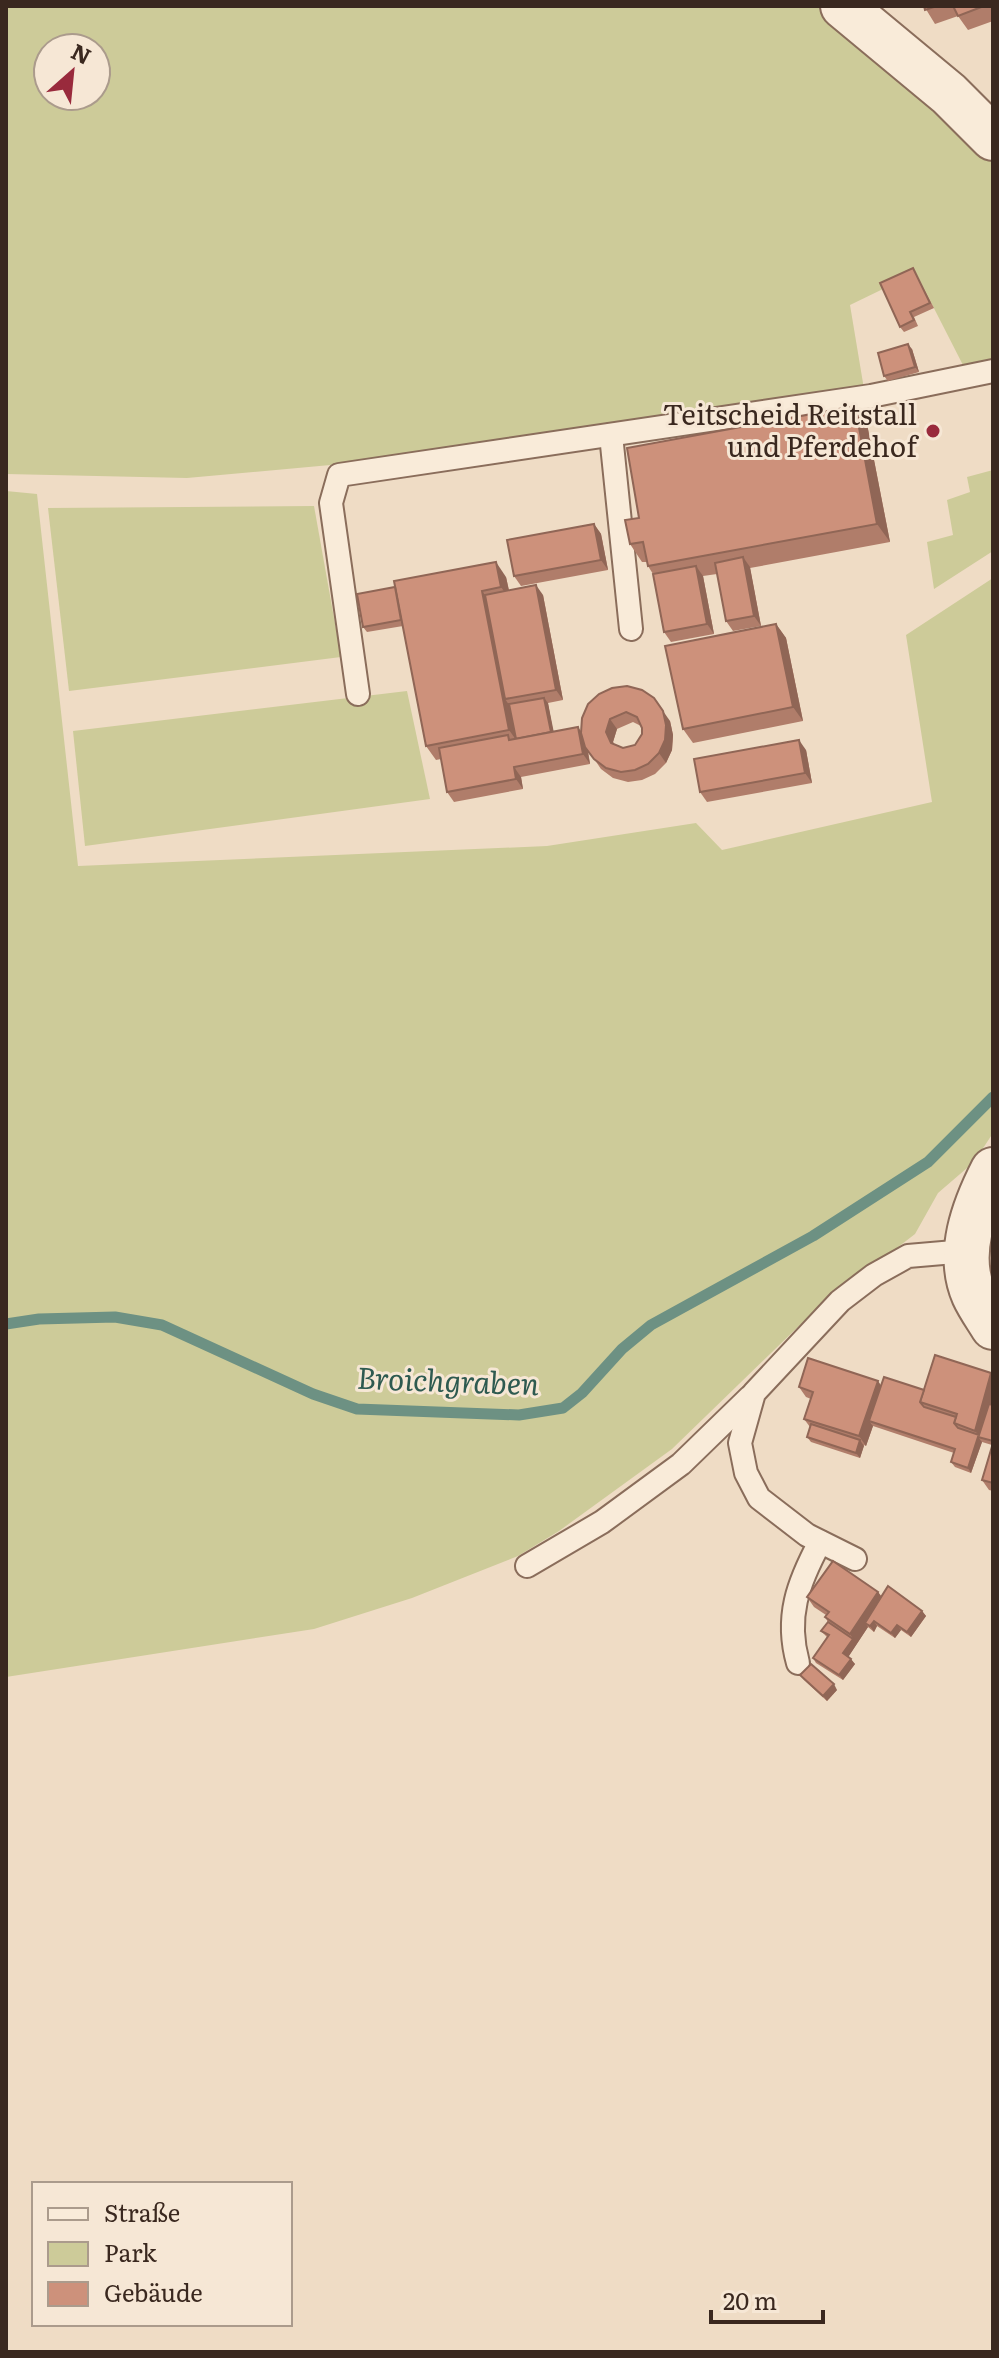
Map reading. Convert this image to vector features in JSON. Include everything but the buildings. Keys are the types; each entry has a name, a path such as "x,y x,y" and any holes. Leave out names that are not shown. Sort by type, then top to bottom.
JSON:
{"street":[{"path":"843,6 949,94 993,138"},
{"path":"993,1170 978,1200 966,1251 973,1294 993,1327"}],"lane":[{"path":"358,694 331,503 339,475 871,396 993,371"},
{"path":"611,435 631,629"},
{"path":"527,1566 602,1522 681,1464 754,1393 840,1301 874,1275 908,1256 966,1251"},
{"path":"754,1393 740,1443 746,1473 759,1498 782,1518 855,1559"},
{"path":"798,1663 792,1642 791,1618 798,1589 820,1542"}],"green space":[{"path":"6,6 823,6 989,153 993,160 993,360 966,371 916,273 850,305 864,389 374,461 187,478 6,474"},
{"path":"993,470 993,551 934,589 927,542 953,535 947,500 970,492 967,477"},
{"path":"6,491 37,494 78,866 547,846 696,823 722,850 932,802 906,635 993,578 993,1133 974,1162 938,1193 915,1234 858,1278 801,1334 805,1320 672,1449 559,1531 518,1556 412,1598 314,1629 6,1677"},
{"path":"314,506 341,657 69,691 48,508"},
{"path":"407,691 430,799 85,846 73,731"}],"waterway":[{"name":"Broichgraben","path":"6,1324 39,1319 115,1317 162,1325 313,1394 357,1409 519,1415 563,1408 582,1393 622,1349 651,1325 813,1236 928,1162 993,1097"}],"place":[{"name":"Teitscheid Reitstall und Pferdehof","path":"933,431"}]}
